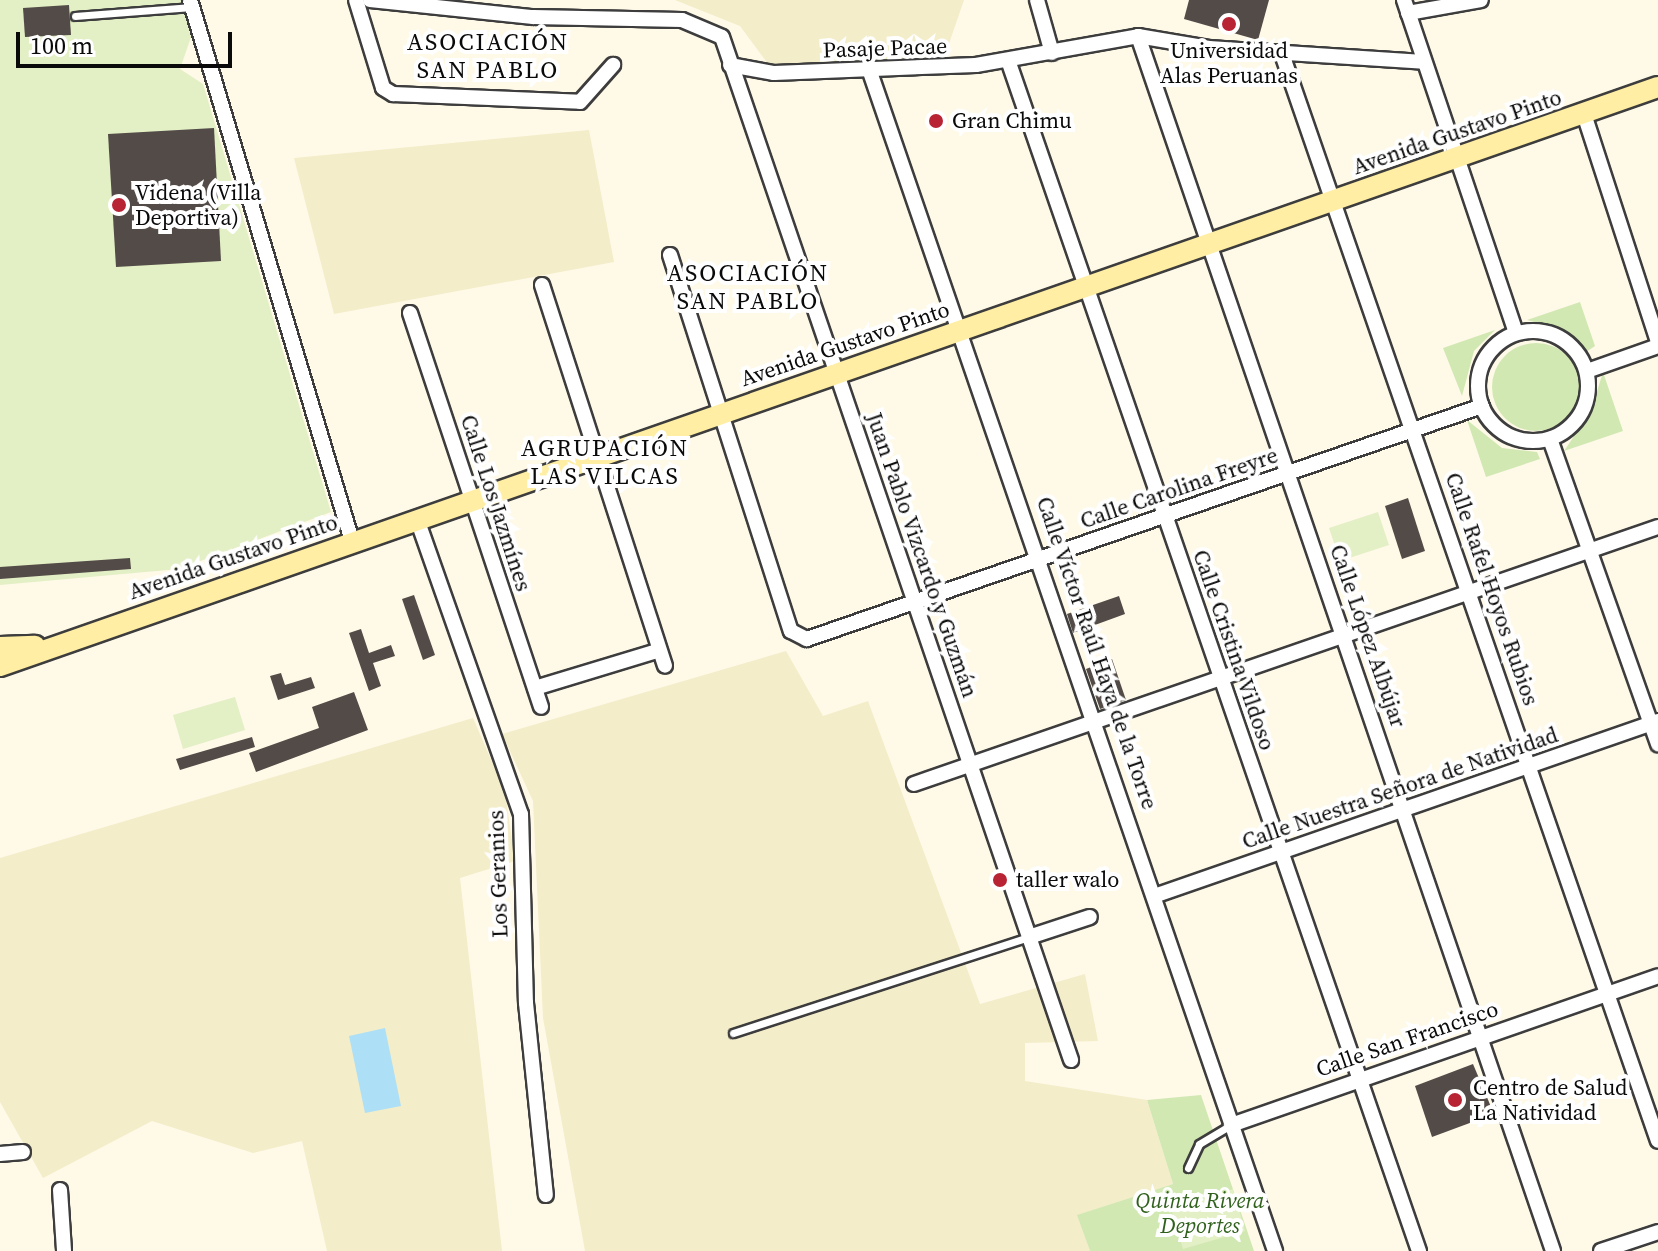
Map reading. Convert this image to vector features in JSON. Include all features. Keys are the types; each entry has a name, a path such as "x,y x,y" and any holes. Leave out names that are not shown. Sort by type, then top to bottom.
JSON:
{"main road":[{"name":"Avenida Gustavo Pinto","path":"0,666 47,646 417,519 594,454 838,373 1658,87"},
{"name":"Avenida Gustavo Pinto","path":"0,647 47,646"}],"street":[{"path":"356,0 383,88 393,94 580,102 613,65"},
{"path":"370,0 533,17 682,20 722,37 730,65"},
{"path":"1037,0 1052,53"},
{"path":"1481,0 1406,7 1516,333"},
{"path":"191,2 352,541"},
{"name":"Pasaje Pacae","path":"730,65 774,73 870,72 1009,63 1138,36 1282,54 1424,62"},
{"name":"Calle López Albújar","path":"1138,36 1405,808 1553,1251"},
{"name":"Calle Rafel Hoyos Rubios","path":"1282,54 1658,1141"},
{"name":"Calle Cristina Vildoso","path":"1009,63 1419,1251"},
{"name":"Juan Pablo Vizcardo y Guzmán","path":"730,65 1071,1060"},
{"name":"Calle Víctor Raúl Haya de la Torre","path":"870,72 1042,559 1275,1251"},
{"path":"1584,114 1658,344 1587,371"},
{"path":"670,255 719,412"},
{"path":"542,285 657,651 665,666"},
{"name":"Calle Los Jazmínes","path":"410,313 541,707"},
{"path":"1516,333 1560,337 1587,371 1581,414 1550,439 1511,437 1482,406 1483,362 1516,333"},
{"name":"Calle Carolina Freyre","path":"719,412 799,637 1415,433 1482,406"},
{"path":"1550,439 1654,723 1658,744"},
{"name":"Los Geranios","path":"417,519 521,814 526,1003 546,1195"},
{"path":"914,784 1658,527"},
{"path":"535,688 657,651"},
{"name":"Calle Nuestra Señora de Natividad","path":"1157,895 1654,723"},
{"path":"1029,937 1090,917"},
{"name":"Calle San Francisco","path":"1231,1125 1357,1078 1658,976"},
{"path":"0,1154 23,1152"},
{"path":"60,1190 64,1251"},
{"path":"1601,1251 1658,1232"}],"lane":[{"path":"75,16 191,2"},
{"path":"733,1033 1029,937"},
{"name":"Calle San Francisco","path":"1188,1168 1199,1144 1231,1125"}],"shaded area":[{"path":"675,0 964,0 943,61 768,64 740,26"},
{"path":"589,130 614,262 334,314 294,158"},
{"path":"786,651 823,716 868,701 980,1004 1085,974 1098,1041 1025,1043 1025,1081 1147,1100 1173,1184 1078,1215 1090,1251 585,1251 543,1018 533,801 502,734"},
{"path":"473,718 505,792 515,861 460,878 502,1251 327,1251 302,1141 253,1153 152,1121 43,1178 0,1102 0,858"}],"green space":[{"name":"Videna (Villa Deportiva)","path":"0,0 181,0 191,37 180,69 203,84 331,512 179,569 0,585"},
{"path":"1580,302 1595,346 1586,352 1567,331 1527,320"},
{"path":"1495,330 1474,351 1462,396 1443,348"},
{"path":"1536,343 1561,350 1573,362 1580,387 1573,412 1561,424 1536,431 1511,424 1499,412 1492,387 1499,362 1511,350"},
{"path":"1603,372 1623,431 1564,451 1591,411"},
{"path":"1467,420 1502,448 1537,452 1540,459 1486,477"},
{"path":"1378,512 1389,545 1340,561 1329,528"},
{"path":"235,697 245,730 183,749 173,715"},
{"name":"Quinta Rivera Deportes","path":"1201,1095 1254,1251 1090,1251 1077,1215 1173,1184 1147,1100"},
{"path":"1233,1189 1245,1231 1183,1249 1171,1208"}],"water":[{"path":"385,1028 401,1106 365,1113 349,1036"}],"building":[{"path":"1189,0 1269,0 1258,40 1184,19"},
{"path":"69,5 71,35 25,37 23,8"},
{"path":"214,128 221,261 116,267 108,134"},
{"path":"1408,498 1425,551 1402,559 1385,506"},
{"path":"130,558 131,569 0,579 0,567"},
{"path":"414,595 435,655 423,660 402,599"},
{"path":"1119,596 1125,614 1073,633 1067,614"},
{"path":"361,629 369,653 391,645 395,656 373,663 381,686 369,691 349,633"},
{"path":"1112,659 1126,700 1100,709 1086,669"},
{"path":"281,673 285,685 311,677 315,688 278,700 270,676"},
{"path":"354,692 368,730 256,772 249,753 319,728 312,707"},
{"path":"252,737 255,747 180,770 176,759"},
{"name":"Centro de Salud La Natividad","path":"1473,1064 1494,1114 1432,1137 1415,1086"}],"place":[{"name":"Universidad Alas Peruanas","path":"1229,24"},
{"name":"Gran Chimu","path":"936,121"},
{"name":"Videna (Villa Deportiva)","path":"119,205"},
{"name":"taller walo","path":"1000,880"},
{"name":"Centro de Salud La Natividad","path":"1455,1100"}],"district":[{"name":"ASOCIACIÓN SAN PABLO","path":"488,56"},
{"name":"ASOCIACIÓN SAN PABLO","path":"748,287"},
{"name":"AGRUPACIÓN LAS VILCAS","path":"605,462"}]}
